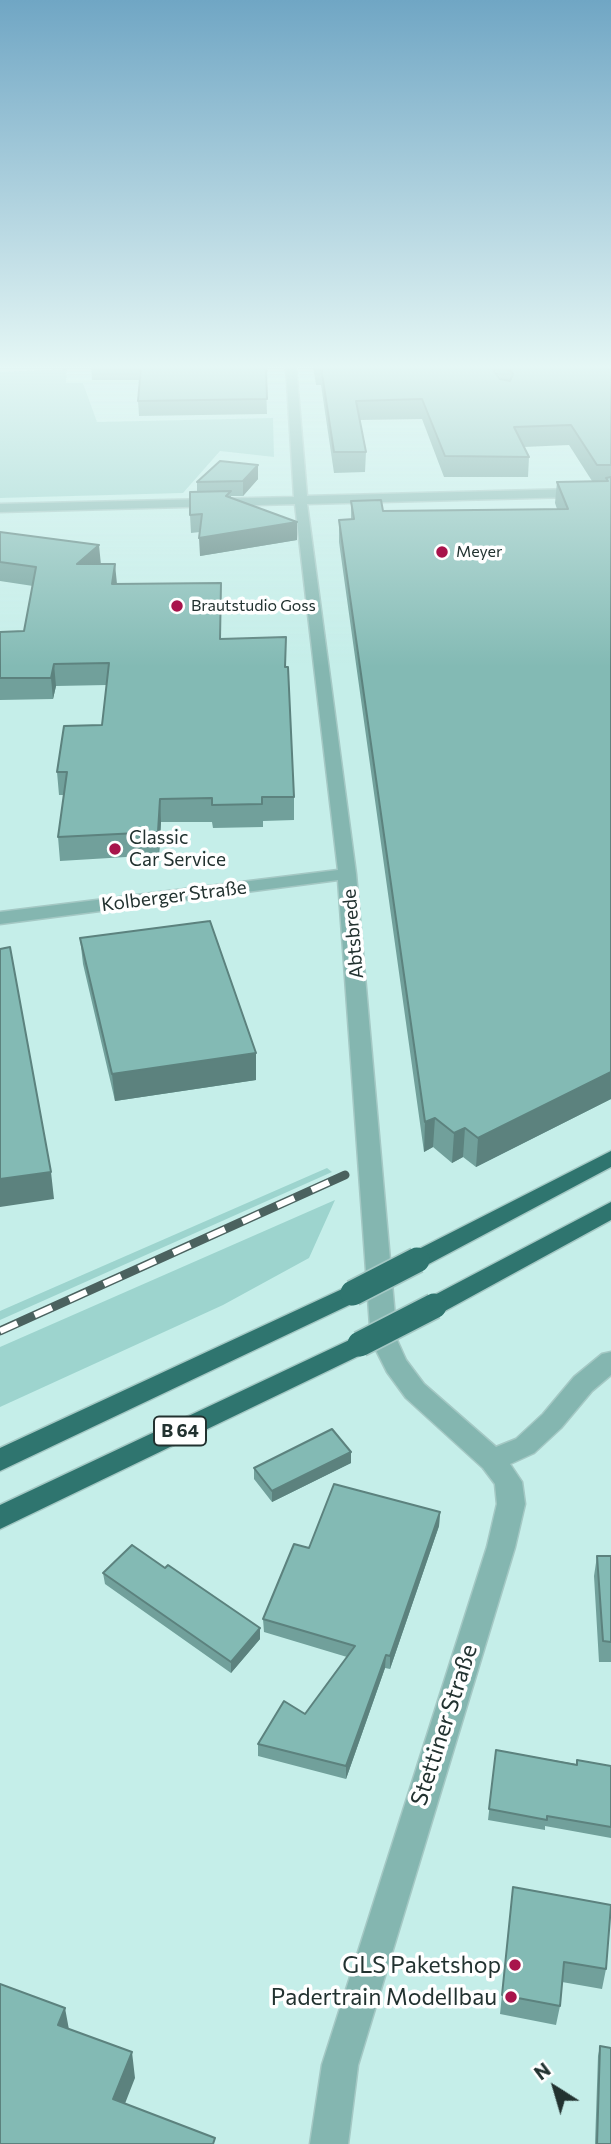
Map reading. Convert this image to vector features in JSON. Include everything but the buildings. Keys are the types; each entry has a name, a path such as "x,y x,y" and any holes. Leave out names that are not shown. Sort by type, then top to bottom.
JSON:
{"highway":[{"name":"B 64","path":"0,1460 353,1293 611,1158"},
{"name":"B 64","path":"0,1518 360,1344 611,1210"}],"street":[{"name":"Abtsbrede","path":"298,467 348,874 384,1340 415,1391 493,1460"},
{"path":"0,508 611,492"},
{"name":"Kolberger Straße","path":"0,918 348,874"},
{"path":"493,1460 525,1446 552,1421 583,1384 611,1361"},
{"name":"Stettiner Straße","path":"329,2144 340,2065 505,1534 511,1504 508,1482 493,1460"}],"shaded area":[{"path":"0,467 206,467 183,493 0,498"},
{"path":"327,1168 332,1172 0,1320 0,1311"},
{"path":"335,1200 309,1258 223,1305 0,1407 0,1347"}],"railway":[{"path":"0,1331 345,1175"}],"place":[{"name":"Meyer","path":"442,552"},
{"name":"Brautstudio Goss","path":"177,606"},
{"name":"Classic Car Service","path":"115,849"},
{"name":"GLS Paketshop","path":"515,1965"},
{"name":"Padertrain Modellbau","path":"511,1997"}]}
